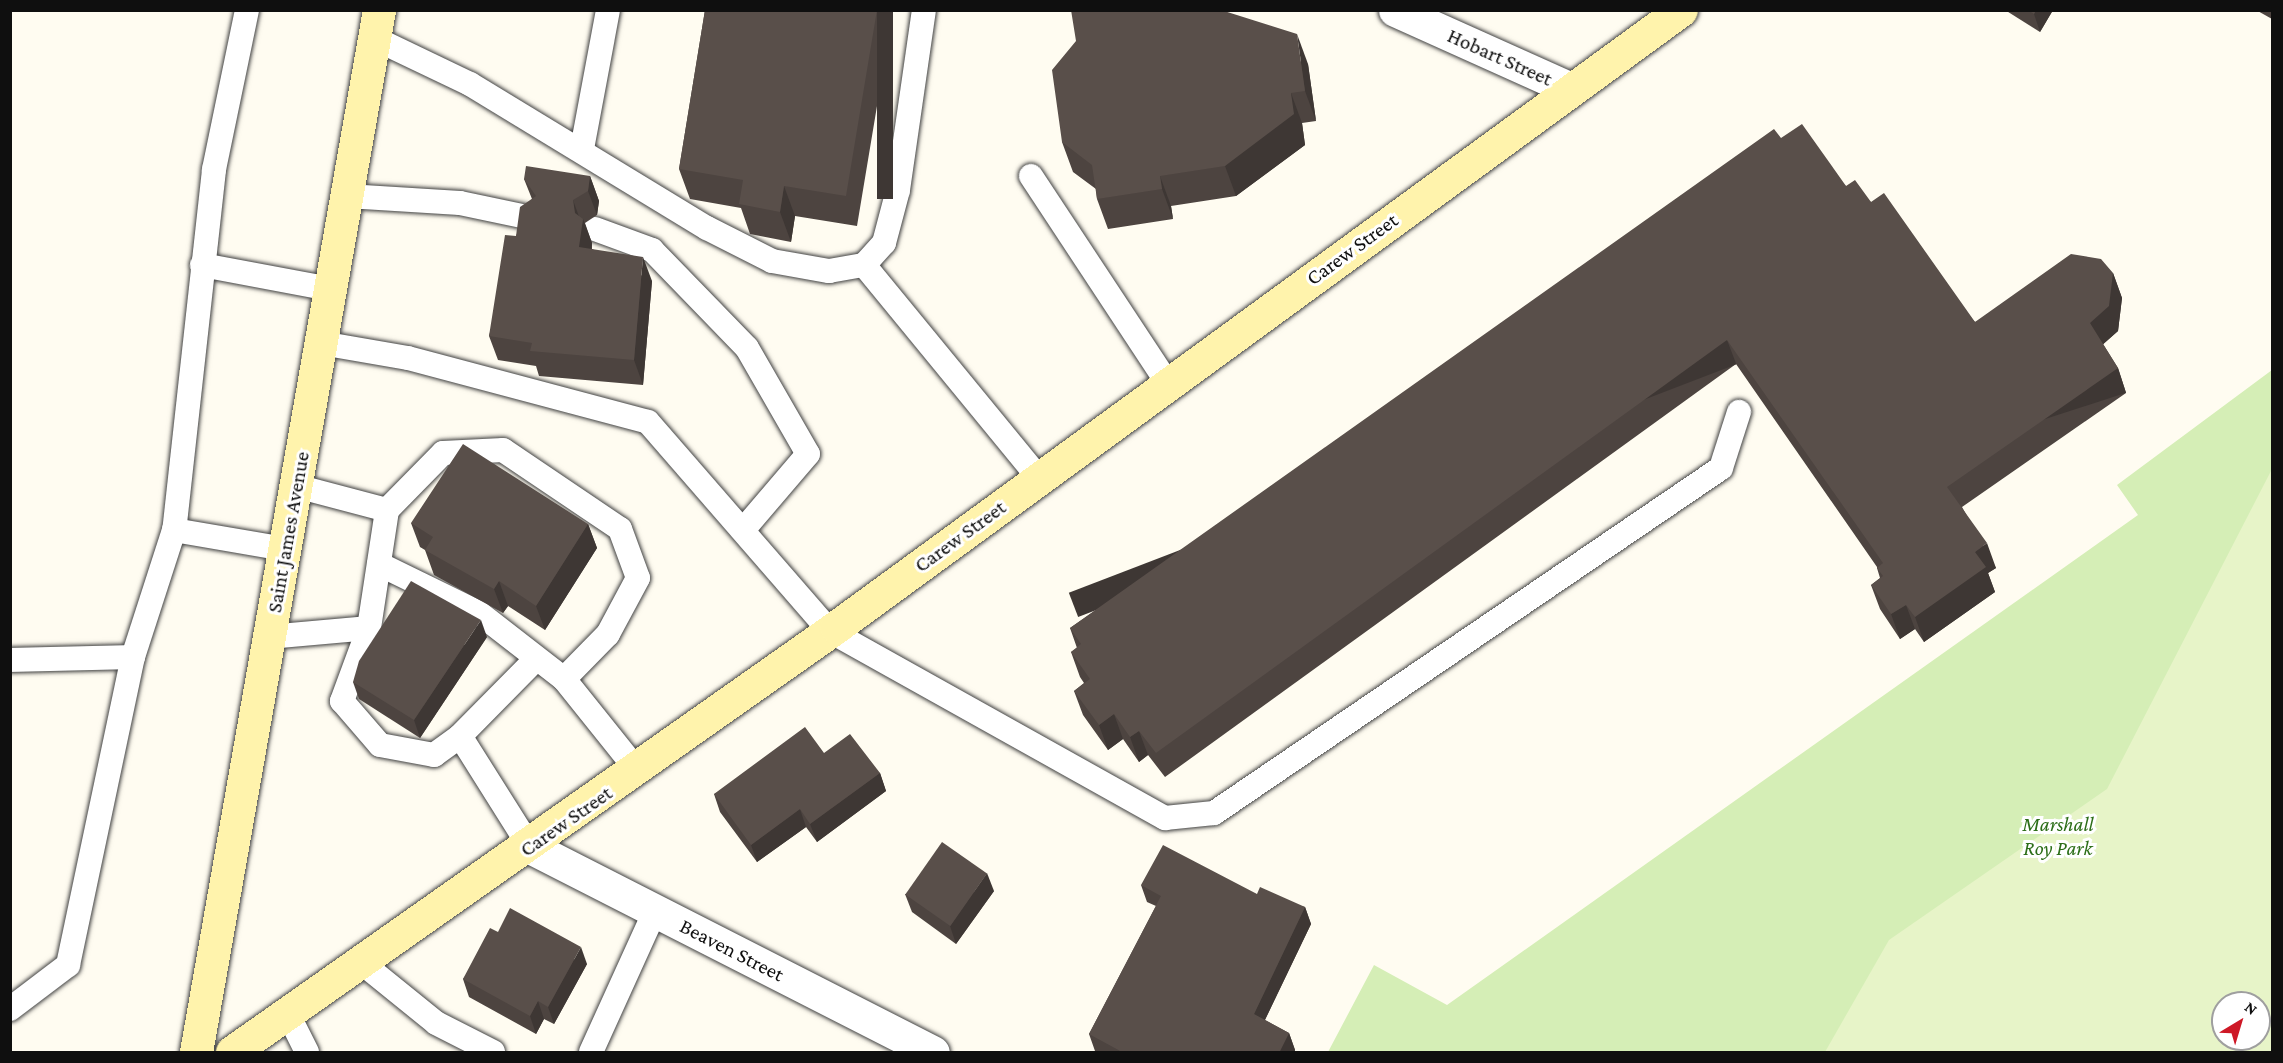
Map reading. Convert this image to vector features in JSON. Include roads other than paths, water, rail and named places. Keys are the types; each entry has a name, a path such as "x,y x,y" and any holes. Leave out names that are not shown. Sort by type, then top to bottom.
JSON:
{"street":[{"name":"Hobart Street","path":"1395,10 1571,89"},
{"name":"Carew Street","path":"232,1053 289,1016 637,770 1681,10"},
{"name":"Saint James Avenue","path":"196,1053 377,24"},
{"name":"Beaven Street","path":"530,847 933,1053"}],"lane":[{"path":"10,1010 68,965 133,657 174,530 214,170 247,10"},
{"path":"582,149 608,10"},
{"path":"377,24 470,84 582,149 707,228 772,261 830,271 864,265 884,243 898,190 924,10"},
{"path":"1031,176 1168,384"},
{"path":"346,196 460,203 531,218"},
{"path":"595,229 652,250 747,348 808,454 744,529"},
{"path":"864,265 1039,478"},
{"path":"202,266 330,289"},
{"path":"321,343 408,358 648,422 744,529 830,631 1165,818 1214,813 1720,468 1739,412"},
{"path":"536,659 460,736 434,755 380,745 342,701 369,628 387,510 443,453 503,450 620,530 638,578 608,634 564,679"},
{"path":"296,486 387,510"},
{"path":"174,530 285,549"},
{"path":"379,564 479,613 564,679 637,770"},
{"path":"269,637 369,628"},
{"path":"10,660 133,657"},
{"path":"460,736 530,847"},
{"path":"591,1053 655,911"},
{"path":"362,963 436,1023 493,1053"},
{"path":"289,1016 307,1053"}],"park label":[{"name":"Marshall Roy Park","path":"2058,836"}]}
